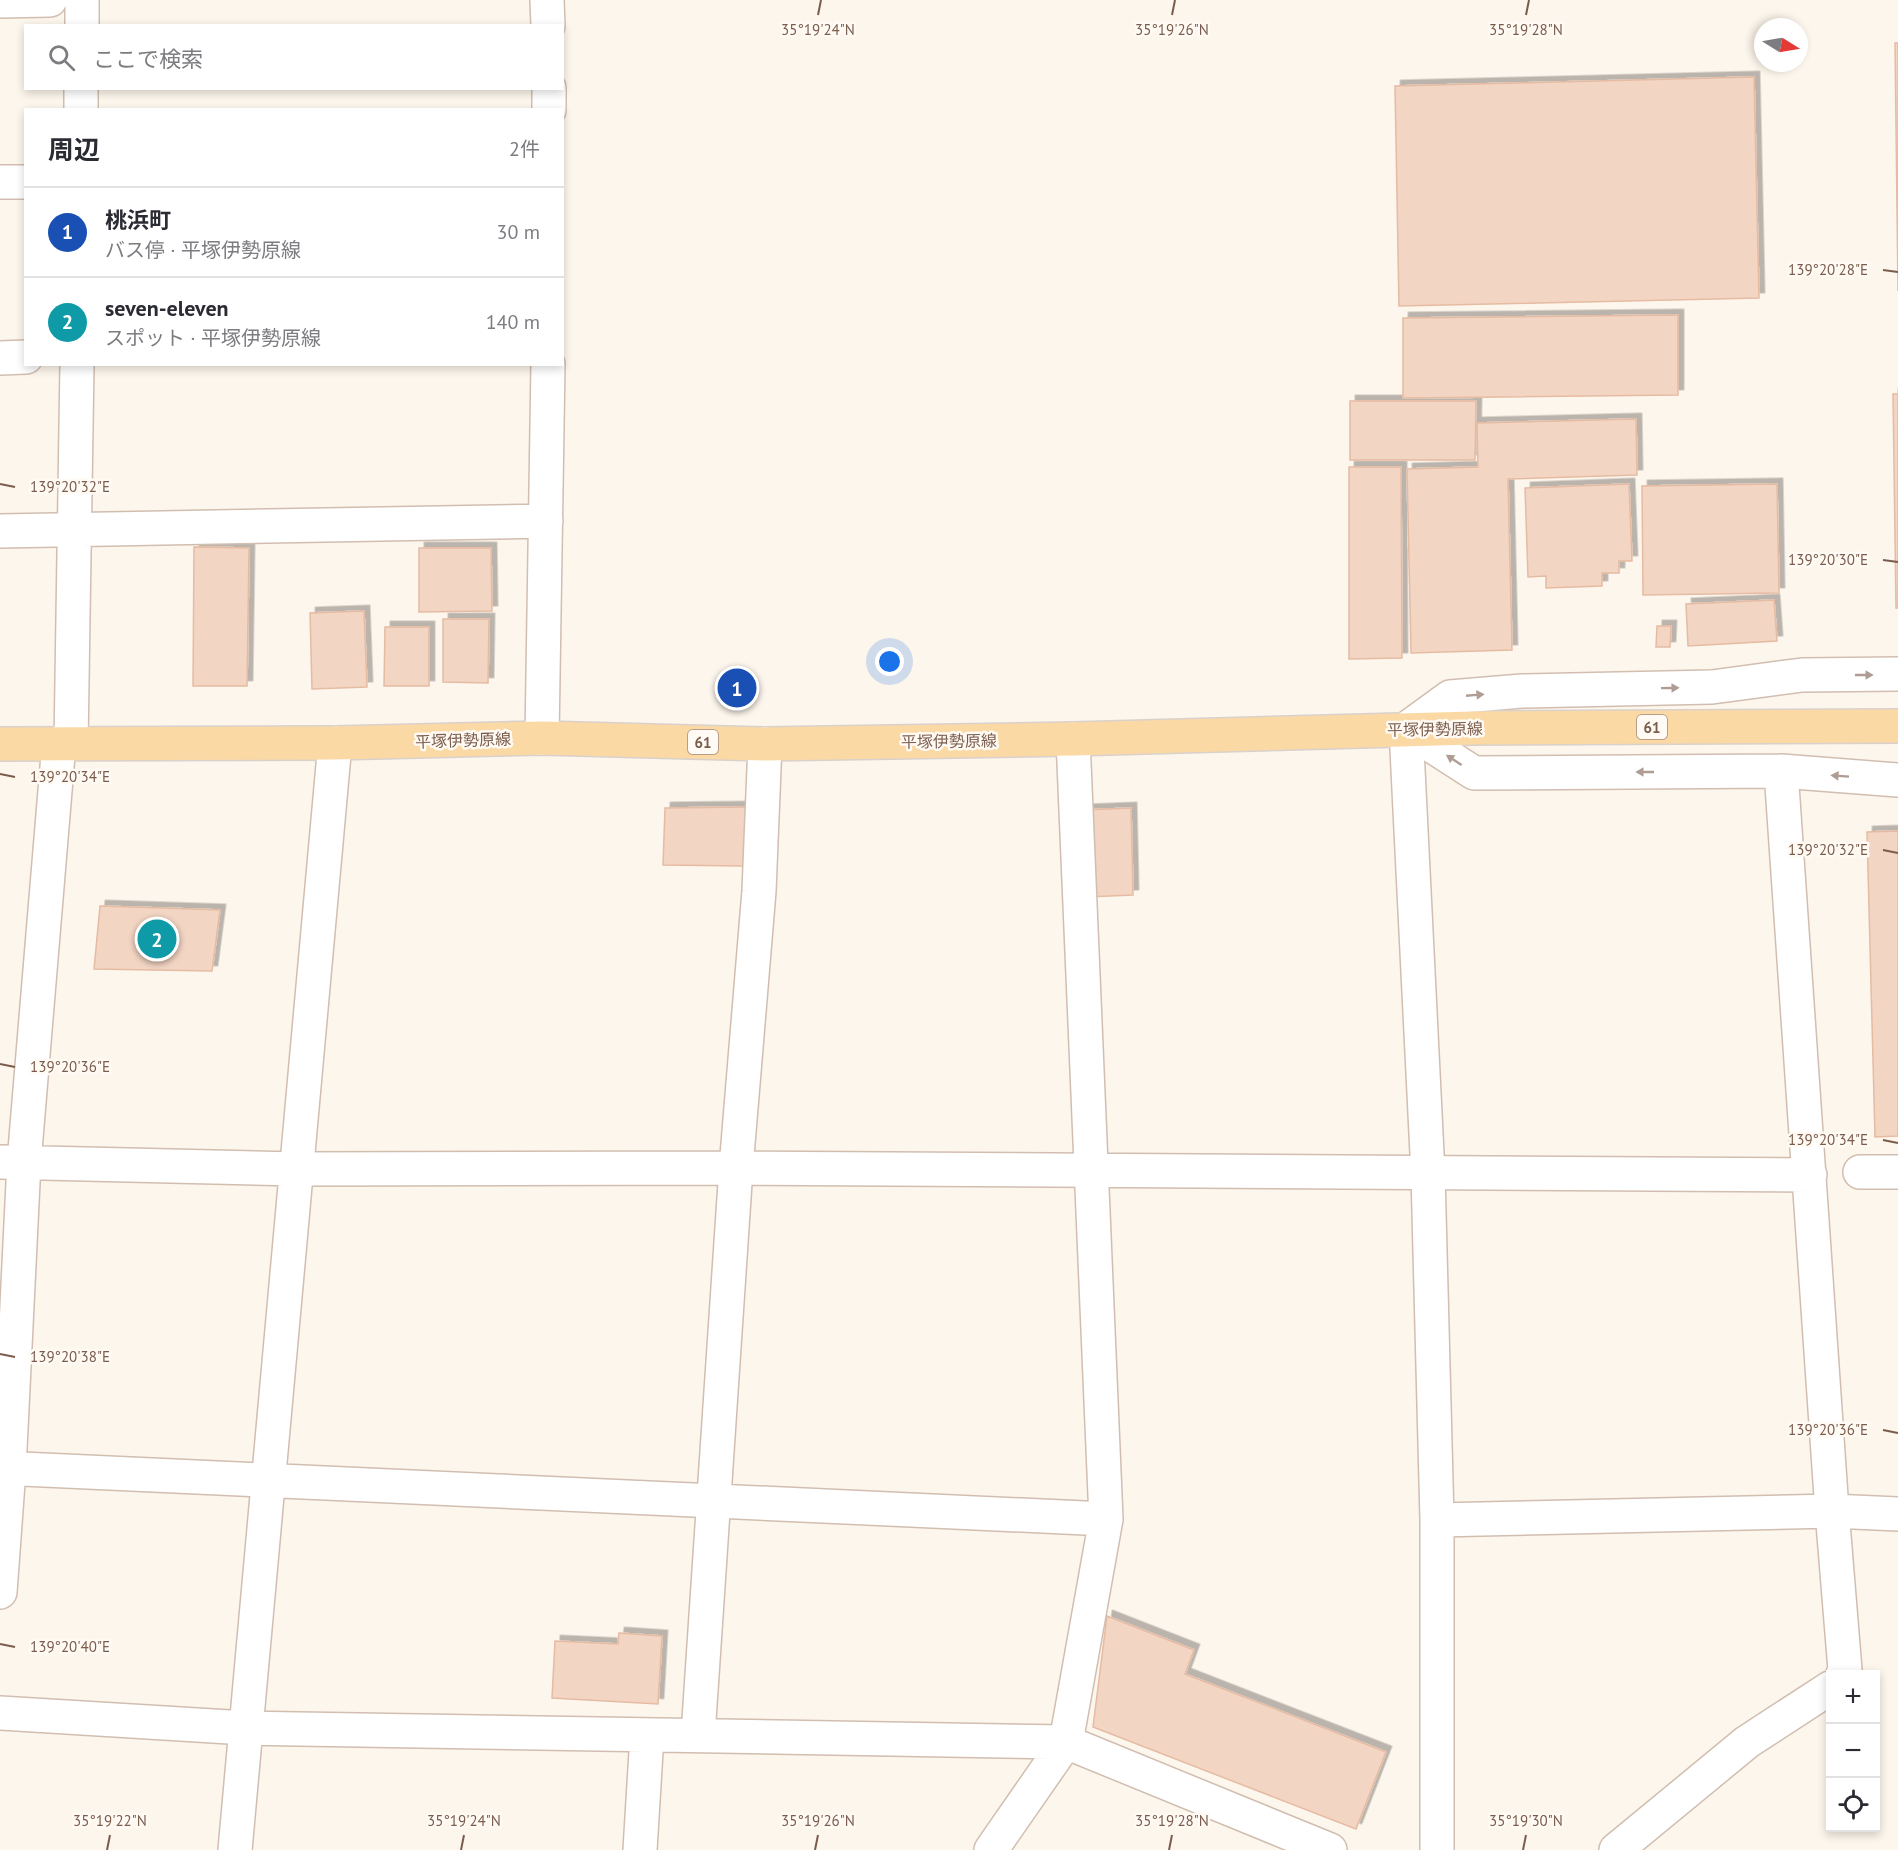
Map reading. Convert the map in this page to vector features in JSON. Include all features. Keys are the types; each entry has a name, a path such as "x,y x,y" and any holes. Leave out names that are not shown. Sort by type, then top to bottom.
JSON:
{"main road":[{"name":"平塚伊勢原線","path":"0,744 334,743 542,738 765,744 1073,739 1406,729 1898,726"}],"street":[{"path":"0,1 50,0"},
{"path":"82,0 82,24"},
{"path":"547,0 548,24"},
{"path":"81,90 81,108"},
{"path":"549,90 549,108"},
{"path":"0,182 24,182"},
{"path":"0,358 24,357"},
{"path":"0,1592 12,1162 65,743 75,530 77,366"},
{"path":"542,738 548,366"},
{"path":"0,531 546,521"},
{"path":"1406,729 1450,698 1522,691 1712,687 1802,675 1898,674"},
{"path":"1406,729 1474,773 1781,771 1898,780"},
{"path":"1406,729 1428,1174 1437,1520 1437,1850"},
{"path":"991,1850 1065,1742 1106,1519 1073,739"},
{"path":"235,1850 334,743"},
{"path":"698,1735 736,1168 759,891 765,744"},
{"path":"1781,771 1845,1670"},
{"path":"12,1162 296,1169 736,1168 1810,1175"},
{"path":"1860,1172 1898,1172"},
{"path":"4,1468 1106,1519"},
{"path":"1437,1520 1832,1511 1898,1514"},
{"path":"1616,1850 1747,1742 1826,1691"},
{"path":"0,1713 246,1728 1065,1742 1330,1850"},
{"path":"640,1850 646,1735"}],"building":[{"path":"1895,43 1898,43 1898,291"},
{"path":"1754,77 1759,298 1399,306 1395,86"},
{"path":"1678,315 1678,395 1403,398 1403,318"},
{"path":"1893,394 1898,394 1898,608 1896,608"},
{"path":"1350,401 1476,401 1475,460 1350,460"},
{"path":"1636,419 1637,475 1508,479 1512,650 1411,653 1407,469 1478,467 1477,423"},
{"path":"1349,467 1401,467 1402,658 1349,659"},
{"path":"1629,484 1632,561 1619,561 1619,573 1602,573 1602,586 1546,588 1546,576 1528,577 1525,488"},
{"path":"1777,484 1779,593 1643,595 1642,486"},
{"path":"194,547 249,548 247,686 193,686"},
{"path":"419,548 491,548 492,611 419,612"},
{"path":"1774,600 1777,641 1688,646 1686,604"},
{"path":"364,611 367,687 312,689 310,613"},
{"path":"443,619 489,619 488,683 443,682"},
{"path":"1657,626 1671,626 1670,647 1656,647"},
{"path":"385,627 429,627 429,686 384,686"},
{"path":"748,807 743,866 663,865 665,808"},
{"path":"1131,808 1133,895 1086,897 1083,810"},
{"path":"1898,831 1898,1136 1875,1137 1867,832"},
{"path":"100,906 220,910 212,971 94,969"},
{"path":"1107,1616 1194,1650 1185,1674 1386,1752 1356,1829 1093,1727"},
{"path":"619,1633 662,1636 658,1704 552,1698 555,1641 618,1644"}],"place":[{"name":"桃浜町","path":"737,688"},
{"name":"seven-eleven","path":"157,939"}]}
